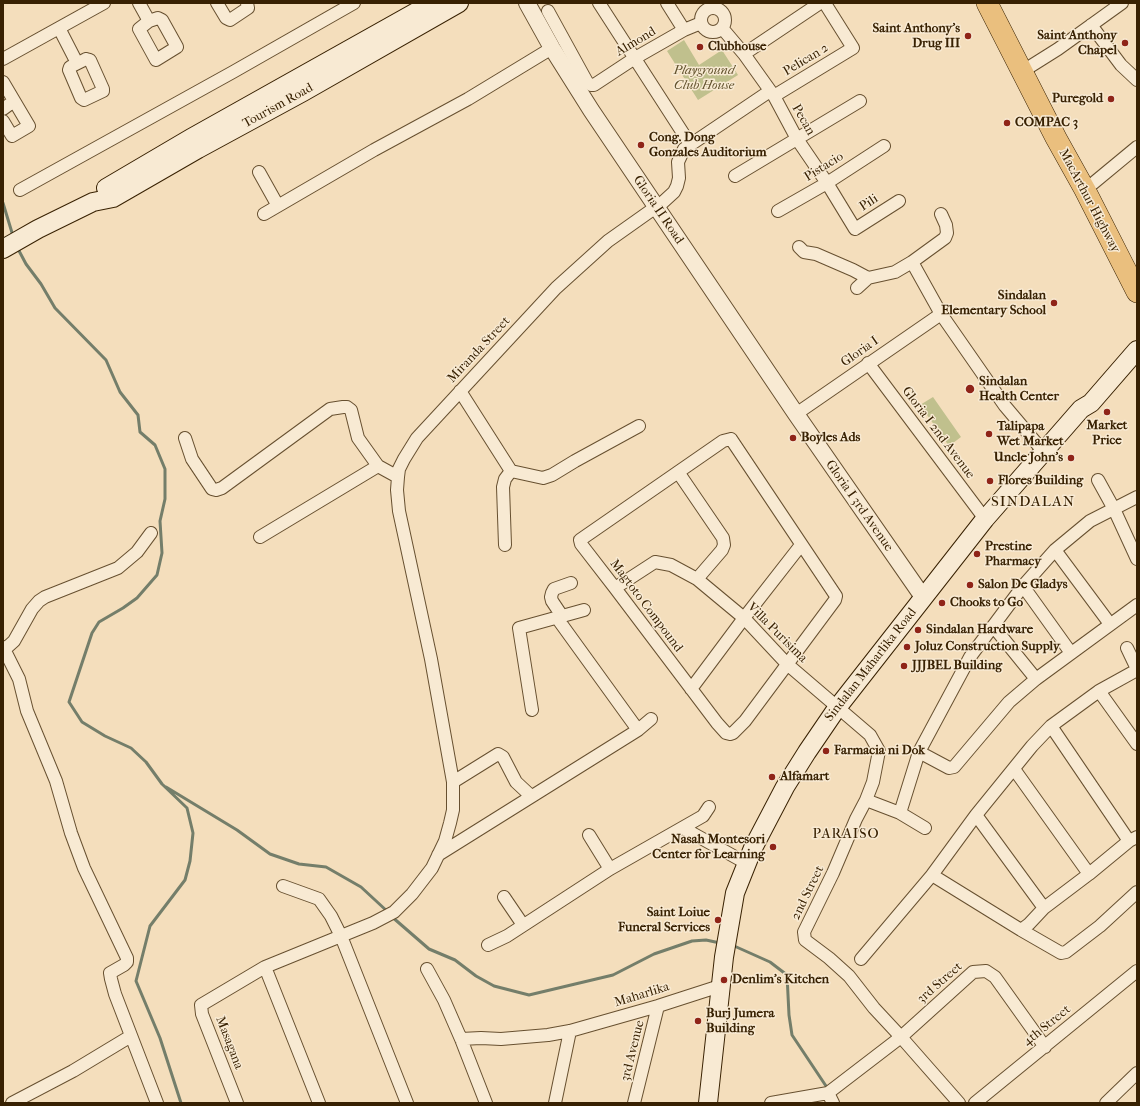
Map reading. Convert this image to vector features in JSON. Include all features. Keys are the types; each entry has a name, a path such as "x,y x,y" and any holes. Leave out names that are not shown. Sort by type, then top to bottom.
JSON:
{"highway":[{"name":"MacArthur Highway","path":"987,3 1137,292"}],"main road":[{"name":"Tourism Road","path":"93,202 104,189 198,134 432,3"},
{"name":"Tourism Road","path":"3,249 93,202 113,198 198,148 303,92 459,3"},
{"name":"Sindalan Maharlika Road","path":"1081,409 1084,398 1137,338"},
{"name":"Sindalan Maharlika Road","path":"708,1103 720,986 735,893 753,848 785,787 837,708 985,519 1043,451 1081,409 1091,403 1137,350"}],"street":[{"path":"3,59 104,3"},
{"path":"139,3 149,21"},
{"path":"217,3 228,20 246,7"},
{"path":"20,190 240,69 354,3"},
{"name":"Gloria II Road","path":"527,3 552,48 591,110 659,205 796,414"},
{"path":"599,3 690,144"},
{"path":"667,3 684,30"},
{"path":"744,54 820,3"},
{"name":"Pelican 2","path":"690,144 772,93 853,48 826,5 820,3"},
{"path":"1022,71 1058,49 1122,3"},
{"path":"717,6 723,14 725,21 719,31 712,33 704,30 700,19 706,10 717,6"},
{"name":"Almond","path":"548,11 587,82 591,85 594,85 635,58 684,30 701,23"},
{"path":"1092,25 1121,65 1137,80"},
{"path":"59,28 77,63"},
{"name":"Pecan","path":"722,28 744,54 772,93 797,139 827,183 855,229"},
{"path":"264,214 381,146 468,99 552,48"},
{"path":"3,82 28,126 12,136 3,121"},
{"path":"3,108 14,101"},
{"path":"735,176 860,101"},
{"name":"Miranda Street","path":"212,998 265,967 384,918 394,912 412,894 432,868 445,841 453,810 453,782 431,659 409,551 399,511 397,490 399,469 417,438 556,288 608,241 659,205 674,192 679,178 678,162 680,156 684,149 690,144"},
{"name":"Pistacio","path":"778,211 827,183 884,146"},
{"path":"1085,190 1137,147"},
{"path":"259,172 278,206"},
{"name":"Pili","path":"855,229 899,200"},
{"path":"857,288 868,278 896,272 945,238 947,232 946,225 941,214"},
{"path":"799,247 804,252 816,254 868,278"},
{"path":"912,262 941,314 1005,406 1043,451"},
{"name":"Gloria I","path":"796,414 941,314"},
{"name":"Gloria I 2nd Avenue","path":"868,363 985,519"},
{"path":"460,391 511,471 543,478 552,475 639,426"},
{"path":"185,438 192,459 212,489 216,490 222,488 330,409 347,407 351,410 358,438 378,466 398,477"},
{"name":"Gloria I 3rd Avenue","path":"796,414 923,597"},
{"path":"696,579 722,550 724,544 723,538 678,472 723,441 731,439 836,596 835,600 787,664"},
{"path":"260,537 378,466"},
{"path":"505,545 503,487 505,479 511,471"},
{"name":"Magtoto Compound","path":"678,472 580,540 581,544 726,733 730,734 733,732 745,720 787,664"},
{"path":"1098,480 1137,559"},
{"path":"900,813 920,752 970,657 993,626 1024,586 1055,550 1090,521 1137,497"},
{"path":"151,533 137,552 118,568 44,597 32,609 14,641 4,648 19,679 27,711 56,781 71,833 84,868 127,958 127,962 124,965 110,973 115,994 157,1103"},
{"path":"692,689 744,618 801,545"},
{"path":"1055,550 1110,624"},
{"name":"Villa Purisima","path":"615,588 655,562 671,565 696,579 744,618 787,664 837,708"},
{"path":"571,583 554,589 552,593 552,601 559,617 638,730"},
{"path":"1024,586 1072,653"},
{"path":"920,752 949,768 954,767 1009,702 1036,679 1137,605"},
{"path":"532,710 519,628 584,610"},
{"path":"993,626 1036,679"},
{"path":"861,959 932,875 976,815 1032,746 1051,726 1099,691 1137,670 1127,648"},
{"path":"1099,691 1137,744"},
{"name":"2nd Street","path":"837,708 870,735 879,751 877,768 866,800 804,932 805,940 830,958 850,976 874,1008 959,1103"},
{"path":"438,856 638,730 651,720"},
{"path":"1021,930 1044,908 1133,839 1051,726"},
{"path":"453,782 498,754 504,757 516,782 531,796"},
{"path":"1014,769 1089,874"},
{"path":"866,800 900,813 925,828"},
{"path":"488,945 507,936 610,869 703,816 709,807"},
{"path":"976,815 1044,908"},
{"path":"683,828 746,863"},
{"path":"589,835 610,869"},
{"path":"932,875 1061,953 1066,952 1100,926 1137,892"},
{"path":"283,886 319,899 331,916 407,1103"},
{"path":"504,897 523,926"},
{"path":"265,967 319,1103"},
{"path":"427,969 444,1000 486,1103"},
{"name":"3rd Street","path":"830,1096 840,1084 901,1037 973,972 986,971 995,977 1045,1047"},
{"name":"4th Street","path":"975,1103 1137,971"},
{"name":"Maharlika","path":"461,1039 529,1037 570,1031 658,1006 720,986"},
{"name":"Masagana","path":"212,998 201,1005 202,1011 237,1103"},
{"name":"3rd Avenue","path":"634,1103 658,1006"},
{"path":"555,1103 570,1031"},
{"path":"12,1103 73,1071 131,1036"},
{"path":"1106,1103 1137,1073"},
{"path":"771,1103 830,1096"}],"green space":[{"name":"Playground Club House","path":"684,40 699,65 722,50 738,75 698,100 667,51"},
{"path":"933,397 961,437 949,446 920,405"}],"waterway":[{"path":"3,203 13,236"},
{"path":"17,247 26,264 41,284 55,308 106,360 120,392 138,415 140,432 155,445 165,469 165,499 160,521 162,553 157,575 137,598 99,622 92,633 69,702 82,722 105,736 131,748 146,762 162,784 187,808 193,833 190,861 185,880 150,926 136,981 160,1038 181,1103"},
{"path":"166,787 237,830 270,854 299,864 326,867 361,887 388,912"},
{"path":"391,916 429,949 455,960 476,976 494,986 529,995 613,975 654,954 692,941 706,940 720,943"},
{"path":"732,945 770,962 787,975 789,1015 792,1035 828,1089"}],"place":[{"name":"Saint Anthony's Drug III","path":"968,36"},
{"name":"Saint Anthony Chapel","path":"1125,43"},
{"name":"Clubhouse","path":"700,47"},
{"name":"Puregold","path":"1111,99"},
{"name":"COMPAC 3","path":"1007,123"},
{"name":"Cong. Dong Gonzales Auditorium","path":"641,145"},
{"name":"Sindalan Elementary School","path":"1054,303"},
{"name":"Sindalan Health Center","path":"970,389"},
{"name":"Market Price","path":"1107,412"},
{"name":"Talipapa Wet Market","path":"989,434"},
{"name":"Boyles Ads","path":"793,438"},
{"name":"Uncle John's","path":"1071,458"},
{"name":"Flores Building","path":"990,481"},
{"name":"Prestine Pharmacy","path":"977,554"},
{"name":"Salon De Gladys","path":"970,585"},
{"name":"Chooks to Go","path":"942,603"},
{"name":"Sindalan Hardware","path":"918,630"},
{"name":"Joluz Construction Supply","path":"907,647"},
{"name":"JJJBEL Building","path":"904,666"},
{"name":"Farmacia ni Dok","path":"826,751"},
{"name":"Alfamart","path":"772,777"},
{"name":"Nasah Montesori Center for Learning","path":"773,847"},
{"name":"Saint Loiue Funeral Services","path":"718,920"},
{"name":"Denlim's Kitchen","path":"724,980"},
{"name":"Burj Jumera Building","path":"698,1021"}],"district":[{"name":"SINDALAN","path":"1033,502"},
{"name":"PARAISO","path":"846,835"}]}
